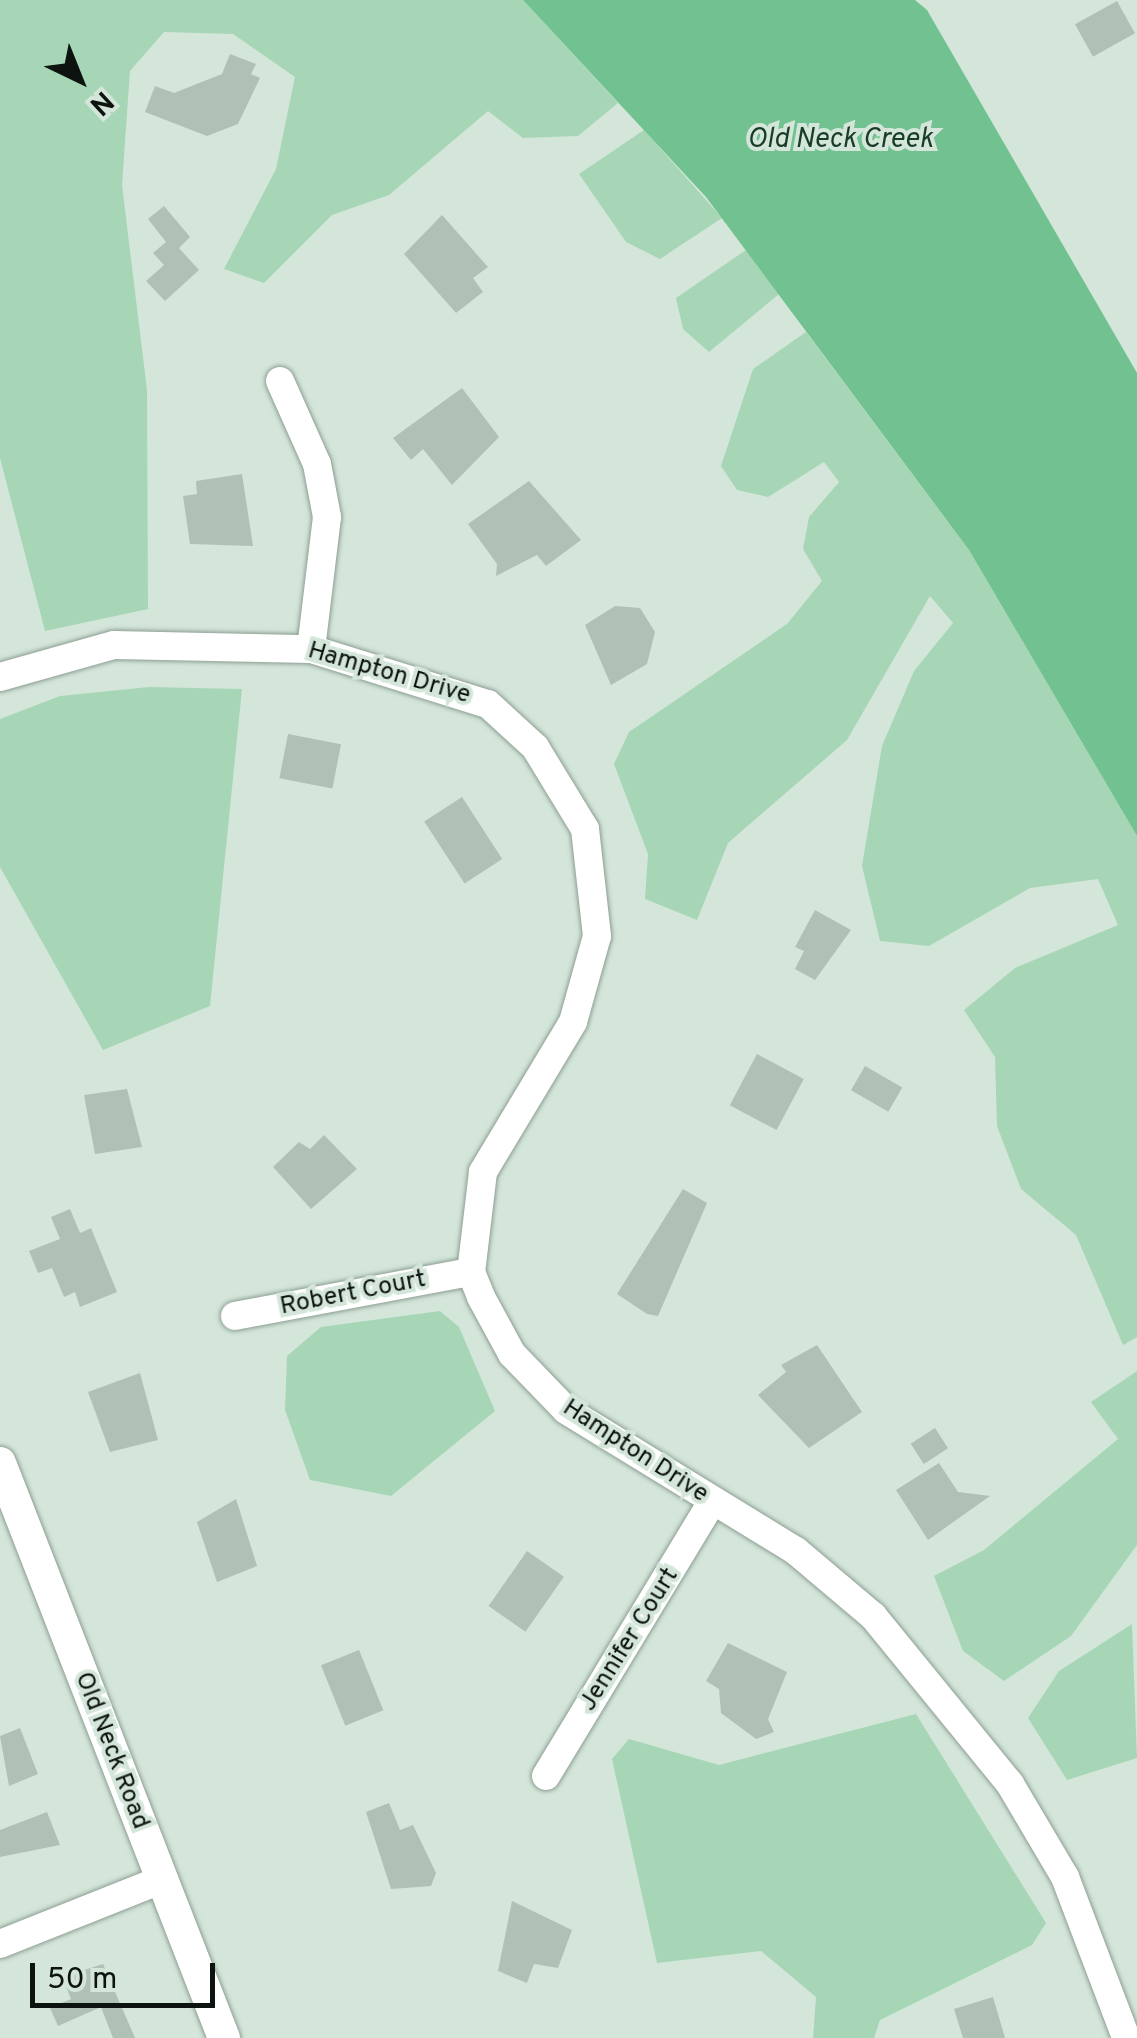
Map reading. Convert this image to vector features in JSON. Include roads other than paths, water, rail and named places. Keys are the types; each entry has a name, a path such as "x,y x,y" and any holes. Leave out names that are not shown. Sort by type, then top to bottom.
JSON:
{"street":[{"path":"280,381 317,464 327,517 312,648"},
{"name":"Hampton Drive","path":"0,677 114,646 312,648 488,704 535,747 585,829 596,879 589,980 550,1063 496,1138 471,1272 538,1386 712,1502 796,1551 874,1616 1010,1784 1064,1877 1126,2038"},
{"name":"Robert Court","path":"235,1316 471,1272"},
{"name":"Old Neck Road","path":"0,1464 224,2038"},
{"name":"Jennifer Court","path":"546,1776 712,1502"},
{"path":"0,1944 161,1880"}],"water":[{"name":"Old Neck Creek","path":"523,0 915,0 927,10 1137,373 1137,836 969,550 706,197"}]}
